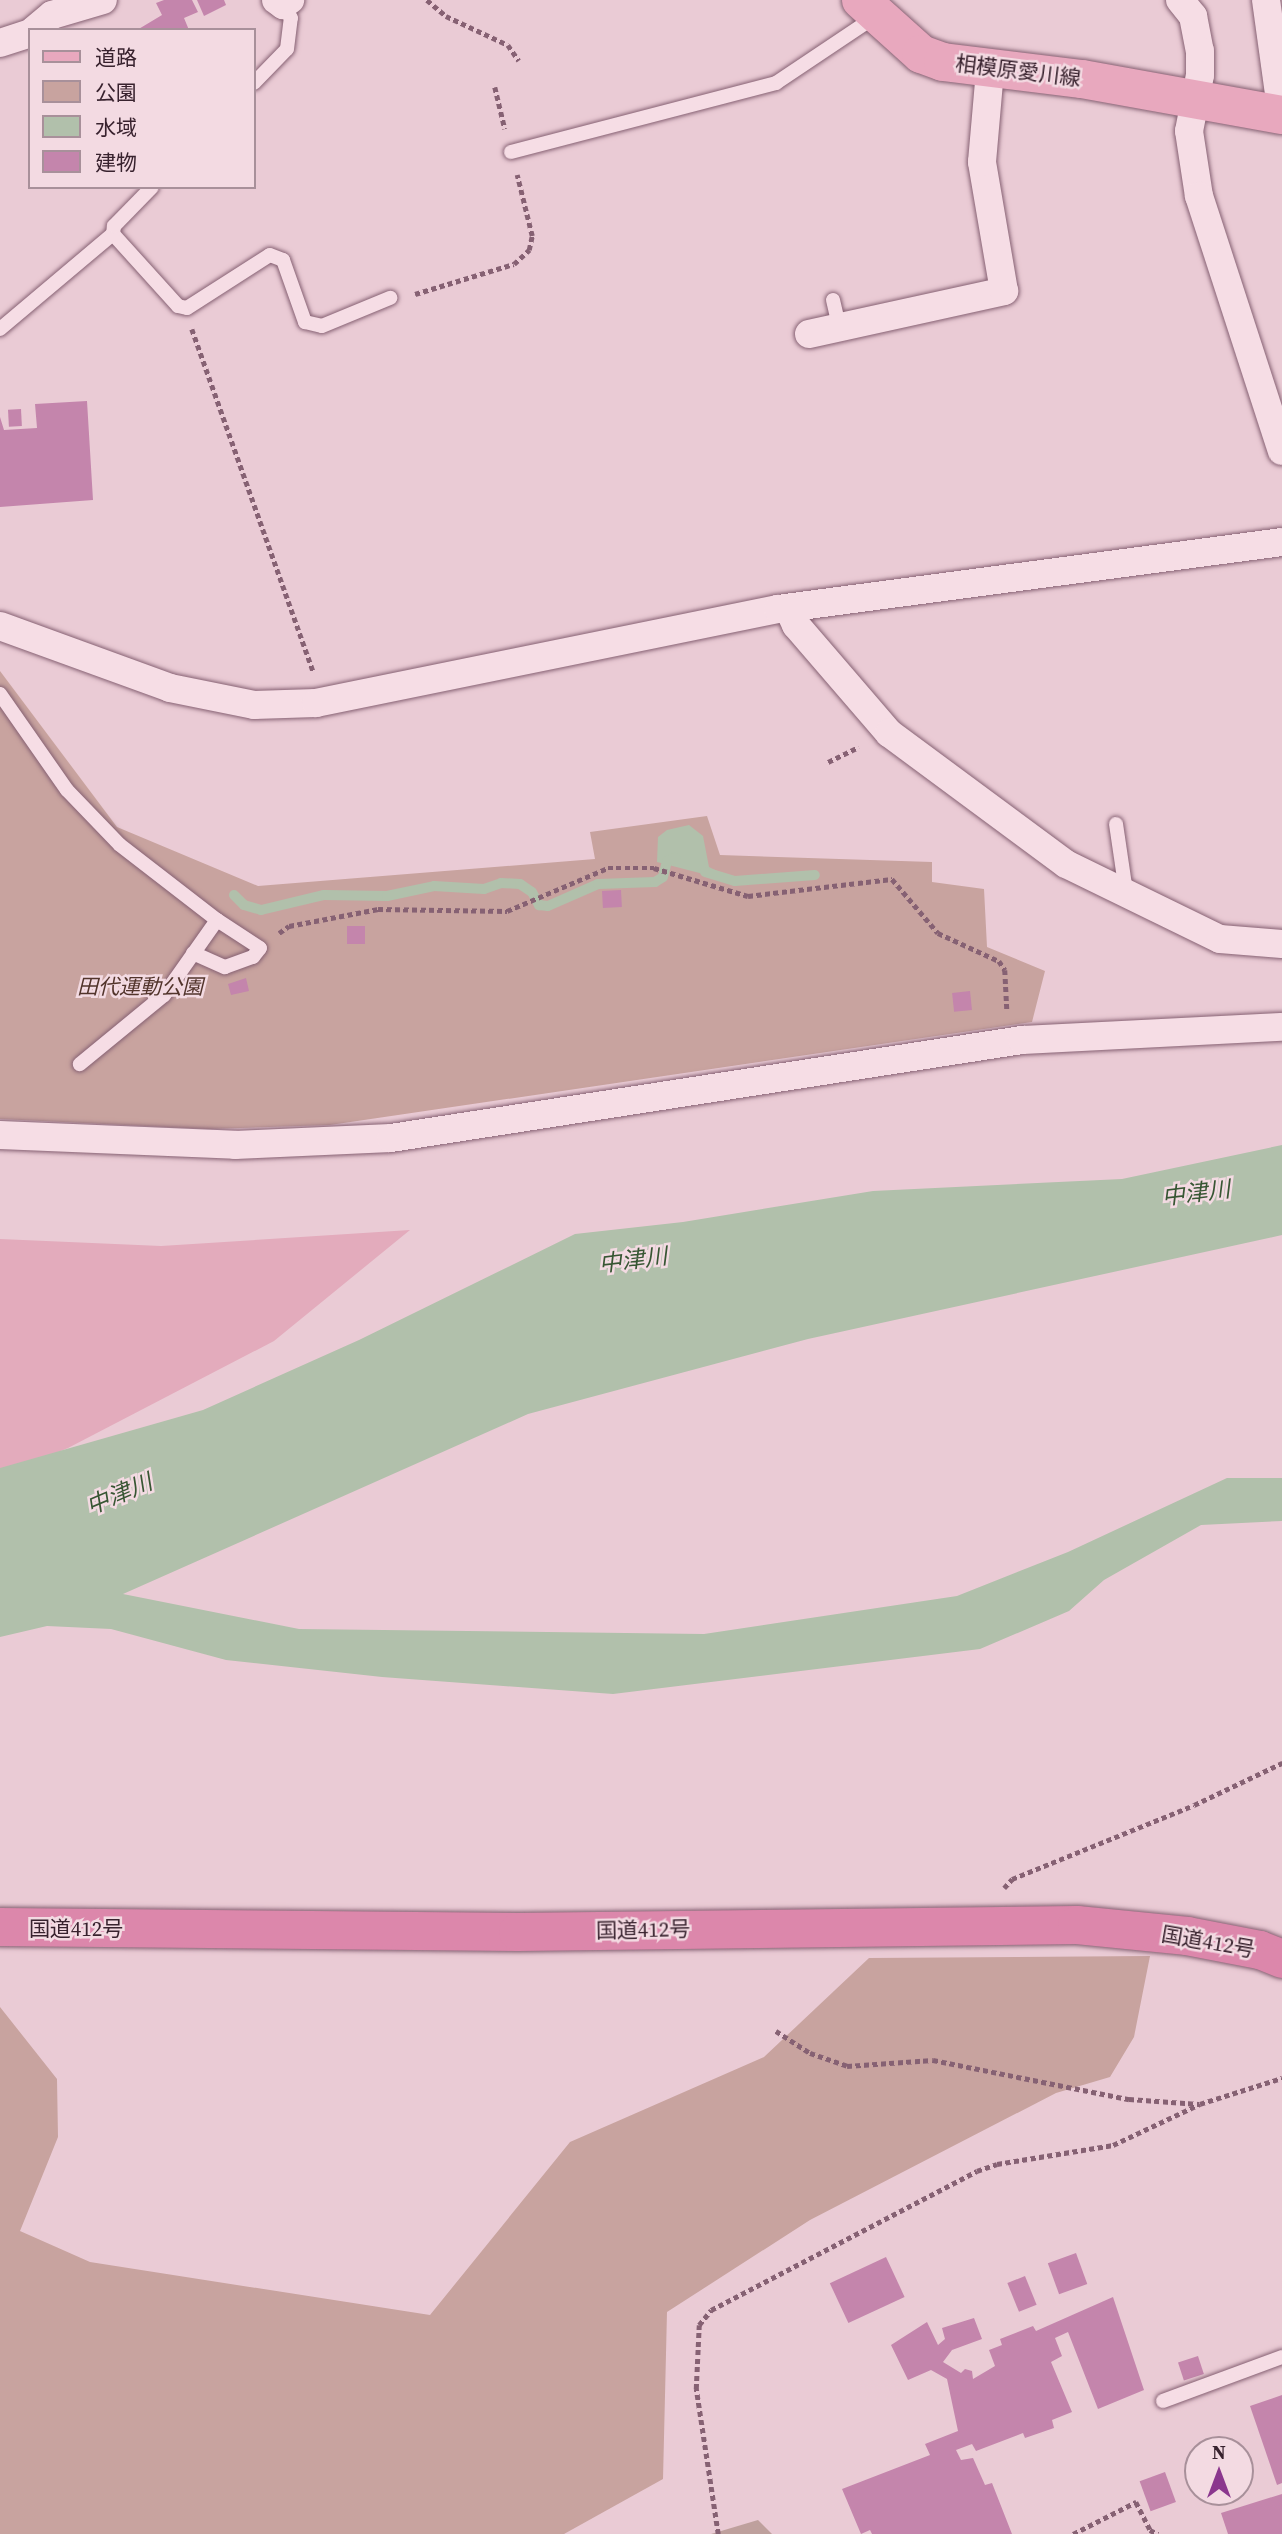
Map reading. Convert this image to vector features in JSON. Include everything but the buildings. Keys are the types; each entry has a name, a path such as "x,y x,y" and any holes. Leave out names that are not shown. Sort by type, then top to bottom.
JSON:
{"highway":[{"name":"国道412号","path":"0,1927 518,1932 1077,1924 1187,1936 1260,1950 1282,1959"}],"main road":[{"name":"相模原愛川線","path":"868,8 921,54 990,70 1082,79 1195,103 1282,115"}],"street":[{"path":"36,28 52,15 103,0"},
{"path":"1180,0 1194,16 1198,40 1200,75 1189,131 1199,196 1282,451"},
{"path":"1266,0 1282,115"},
{"path":"0,43 28,34"},
{"path":"809,334 1004,290 982,162 990,70"},
{"path":"0,626 170,688 254,705 324,701 789,610 1282,542"},
{"path":"789,610 796,625 889,733 1066,864 1220,939 1282,944"},
{"path":"0,1135 235,1145 391,1138 1009,1042 1282,1027"}],"lane":[{"path":"256,81 287,49 291,18 283,2"},
{"path":"511,152 776,83 868,8"},
{"path":"0,329 113,234 114,226 150,189"},
{"path":"113,234 178,306 187,308 270,255 284,260 305,322 322,326 390,298"},
{"path":"833,300 839,327"},
{"path":"0,694 67,790 120,845 217,920 260,948 253,957 225,967 193,953"},
{"path":"1116,824 1126,892"},
{"path":"80,1064 164,995 217,920"},
{"path":"1163,2401 1282,2357"}],"path":[{"path":"427,0 446,16 508,44 519,61"},
{"path":"390,298 514,264 529,250 532,236 495,87"},
{"path":"187,308 324,701"},
{"path":"260,948 268,950 289,926 378,909 507,911 608,868 654,868 748,896 892,879 938,933 999,961 1005,970 1009,1042"},
{"path":"996,1926 1000,1892 1012,1880 1194,1805 1282,1763"},
{"path":"776,2031 810,2053 847,2066 933,2060 1129,2099 1200,2104"},
{"path":"718,2534 696,2389 699,2325 711,2310 977,2171 997,2164 1113,2145 1200,2104 1282,2078"},
{"path":"1071,2533 1136,2502 1150,2530 1158,2534"}],"green space":[{"name":"田代運動公園","path":"0,671 117,827 258,886 595,859 590,832 707,816 720,855 932,862 932,882 984,889 987,947 1045,971 1032,1022 330,1125 208,1129 0,1119"},
{"path":"1150,1956 1134,2037 1110,2077 1056,2093 810,2220 667,2312 663,2479 564,2534 0,2534 0,2007 57,2079 58,2137 20,2231 90,2262 430,2315 570,2142 764,2057 869,1958"}],"sand":[{"path":"410,1230 274,1341 68,1448 0,1476 0,1239 161,1246"}],"shaded area":[{"path":"758,2520 772,2534 711,2534"}],"water":[{"path":"689,825 703,836 709,867 717,871 715,877 657,862 658,837 667,830"},
{"name":"中津川","path":"1282,1145 1282,1235 808,1339 528,1414 123,1594 299,1629 704,1634 957,1596 1068,1552 1227,1478 1282,1478 1282,1521 1201,1525 1104,1580 1069,1611 980,1649 613,1694 382,1677 226,1660 111,1629 47,1626 0,1637 0,1468 203,1410 359,1340 575,1234 683,1222 873,1191 1122,1179"}],"waterway":[{"path":"234,895 244,905 261,910 324,895 387,896 434,886 484,889 501,883 520,884 532,892 539,905 548,906 598,884 655,882 663,877 667,861 675,858"},
{"path":"705,872 735,881 815,875"}]}
